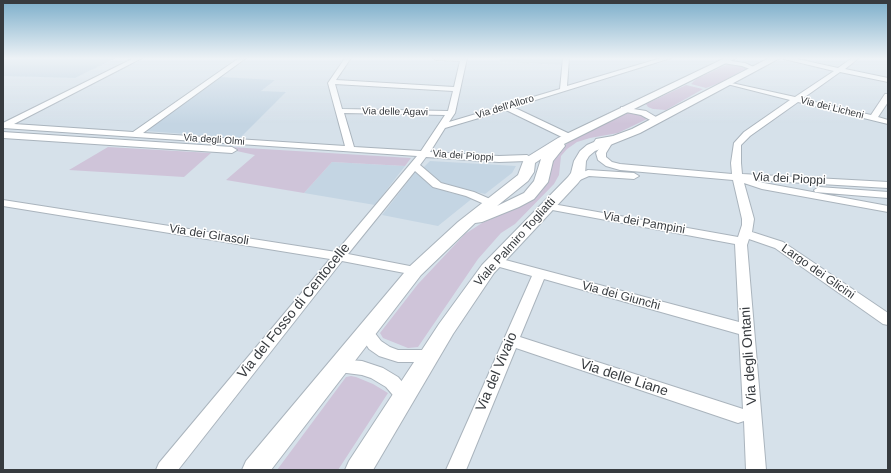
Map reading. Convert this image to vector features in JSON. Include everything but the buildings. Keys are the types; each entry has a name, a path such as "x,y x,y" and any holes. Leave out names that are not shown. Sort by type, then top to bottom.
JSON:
{"main road":[{"name":"Viale Palmiro Togliatti","path":"255,470 414,271 533,156 686,80"},
{"name":"Viale Palmiro Togliatti","path":"358,470 429,356 475,286 494,261 568,185 571,174 572,158 579,150 587,145 628,134 734,80"},
{"name":"Viale Palmiro Togliatti","path":"463,225 514,204 528,196 542,181 548,159 563,140"},
{"name":"Viale Palmiro Togliatti","path":"463,225 523,178 533,156"}],"street":[{"path":"4,129 97,80"},
{"path":"134,135 211,80"},
{"path":"459,80 451,113 444,126 419,159 437,185 466,192 486,201"},
{"path":"563,90 564,80"},
{"name":"Via dell'Alloro","path":"444,126 596,80"},
{"name":"Via degli Ontani","path":"756,470 743,237 748,225 748,219 737,176 737,145 740,140 824,80"},
{"path":"350,149 331,82 457,89"},
{"name":"Via dei Licheni","path":"729,83 888,122"},
{"path":"873,118 888,96"},
{"path":"640,102 654,111 670,113"},
{"path":"506,107 563,140"},
{"name":"Via delle Agavi","path":"339,110 451,113"},
{"path":"624,110 643,113 657,120"},
{"name":"Via degli Olmi","path":"4,129 134,135 350,149 419,159"},
{"name":"Via degli Olmi","path":"4,129 232,150"},
{"name":"Via dei Pioppi","path":"610,140 601,156 602,160 612,165 737,176 888,185"},
{"name":"Via dei Pioppi","path":"419,159 507,159 533,156"},
{"name":"Via del Fosso di Centocelle","path":"166,470 419,159"},
{"name":"Via dei Pioppi","path":"568,185 588,174 661,177 689,172"},
{"path":"737,176 762,186 888,210"},
{"name":"Via dei Pioppi","path":"762,186 888,195"},
{"name":"Via dei Girasoli","path":"3,203 339,256 414,271"},
{"name":"Via dei Pampini","path":"547,206 743,237"},
{"name":"Largo dei Glicini","path":"743,237 779,245 888,320"},
{"name":"Via dei Giunchi","path":"494,261 747,330"},
{"name":"Via del Vivaio","path":"456,470 539,274"},
{"path":"366,332 375,345 385,352 398,356 429,356"},
{"name":"Via delle Liane","path":"510,340 738,415"},
{"path":"337,366 362,368 377,373 392,382 404,396"}],"shaded area":[{"path":"216,80 275,80 261,91 286,92 240,138 145,131"},
{"path":"695,80 725,80 706,88 691,84"},
{"path":"686,85 703,89 666,110 653,109 648,107 646,104"},
{"path":"628,113 636,113 646,116 647,119 618,133 577,142 567,149 561,156 559,175 554,184 515,224 501,233 478,259 418,347 408,348 383,338 380,333 418,284 465,234 482,223 522,204 558,150 594,128"},
{"path":"108,147 211,153 184,177 69,170"},
{"path":"230,147 411,158 405,166 332,162 304,193 226,180 255,155 232,150"},
{"path":"430,161 516,166 512,173 485,194 447,185 436,179 423,168"},
{"path":"332,162 405,166 375,205 304,193"},
{"path":"417,170 428,183 451,193 474,197 438,226 382,215"},
{"path":"351,376 373,384 388,393 338,470 277,470 346,377"}]}
